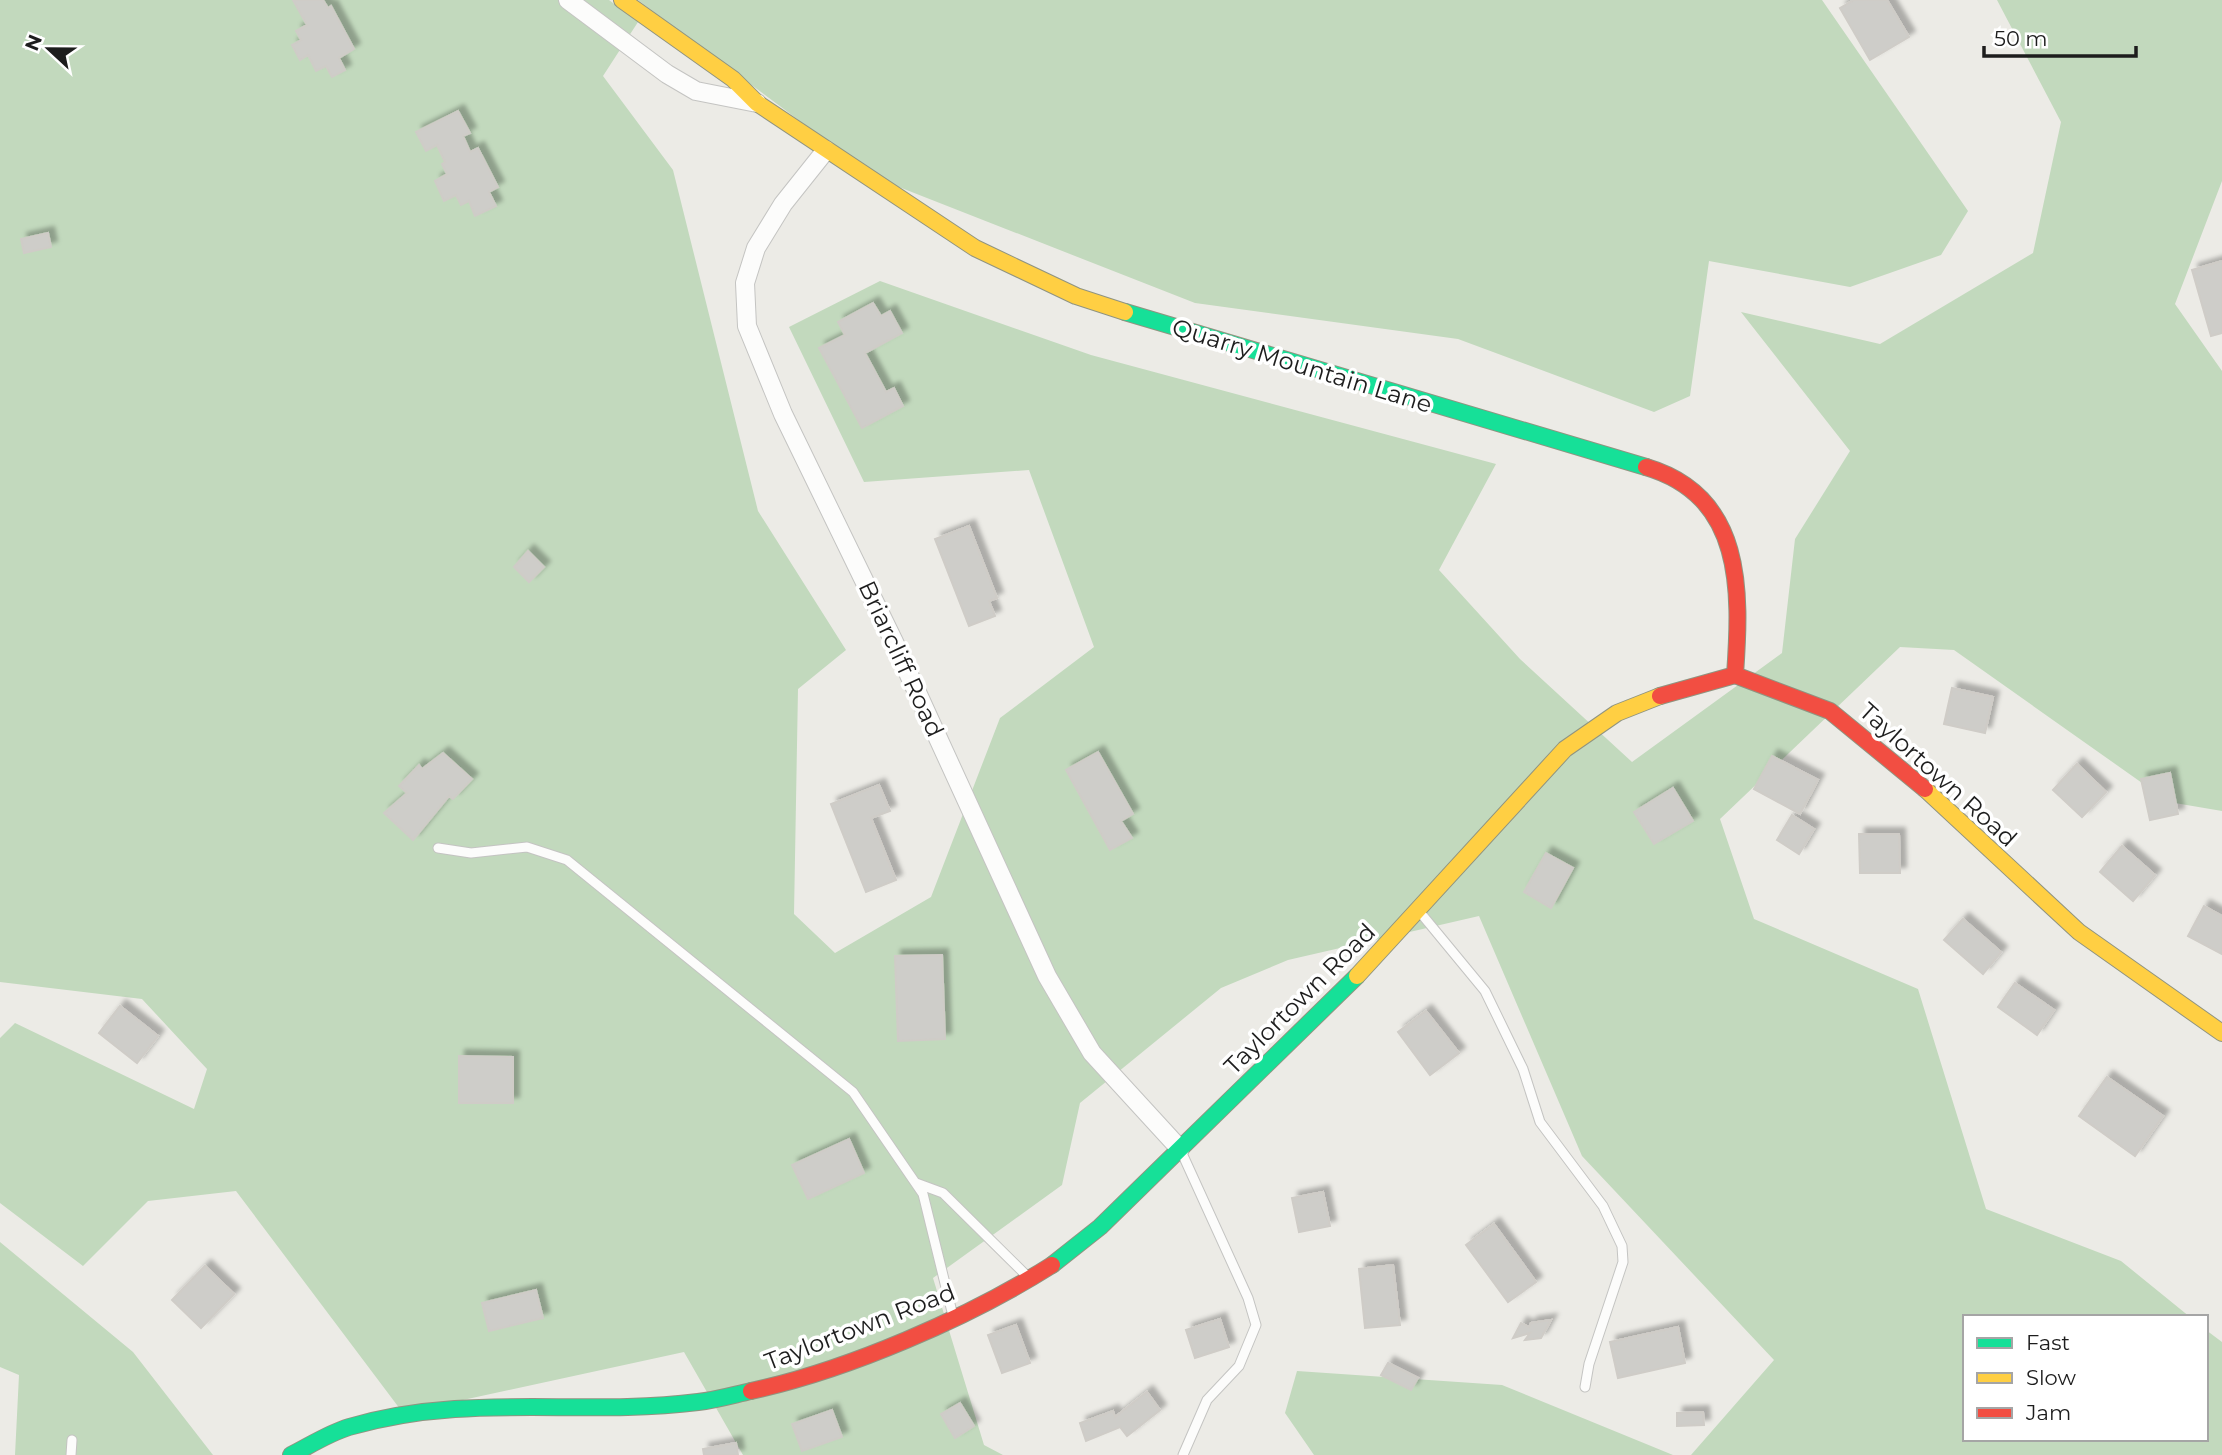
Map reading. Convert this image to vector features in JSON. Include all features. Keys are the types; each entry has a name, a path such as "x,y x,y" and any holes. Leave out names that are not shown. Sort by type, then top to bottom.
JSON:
{"street":[{"name":"Quarry Mountain Lane","path":"568,0 667,74 696,91 757,103"},
{"name":"Quarry Mountain Lane","path":"622,0 733,79 757,103 975,248 1076,296 1659,471 1684,483 1715,512 1733,550 1735,675"},
{"name":"Briarcliff Road","path":"827,150 783,204 756,248 745,283 747,326 783,414 905,667 1047,976 1092,1053 1180,1149"},
{"name":"Taylortown Road","path":"291,1455 346,1428 414,1412 487,1405 657,1405 699,1402 760,1389 836,1365 954,1317 1030,1279 1058,1262 1100,1227 1338,997 1565,749 1617,713 1672,691 1735,675 1830,711 1912,777 2079,932 2222,1032"}],"lane":[{"path":"438,848 471,853 527,847 567,860 853,1092 923,1194 954,1317"},
{"path":"1419,911 1485,991 1523,1069 1539,1122 1603,1206 1622,1246 1623,1262 1589,1364 1585,1387"},
{"path":"1180,1149 1248,1298 1256,1325 1239,1366 1208,1400 1183,1455"},
{"path":"916,1183 943,1193 1030,1279"},
{"path":"71,1455 72,1440"}],"green space":[{"path":"0,0 609,0 638,22 603,76 673,170 758,511 846,650 798,689 794,914 835,953 931,897 1000,718 1094,647 1029,470 864,482 789,327 880,281 1091,355 1496,464 1439,570 1520,659 1632,762 1782,653 1795,539 1850,451 1741,312 1880,344 2033,253 2061,122 1997,0 2222,0 2222,181 2175,304 2222,371 2222,811 2169,802 1954,650 1900,647 1720,819 1754,919 1918,989 1986,1209 2121,1261 2188,1315 1963,1315 1963,1441 2208,1441 2208,1332 2222,1342 2222,1455 1691,1455 1774,1360 1582,1156 1479,916 1288,960 1221,988 1080,1103 1062,1185 933,1278 984,1445 1003,1455 743,1455 684,1352 403,1413 236,1191 148,1201 83,1266 0,1203 0,1038 15,1023 194,1109 207,1069 142,999 0,982"},
{"path":"638,0 1822,0 1968,211 1941,255 1850,287 1709,261 1690,396 1654,412 1458,339 1195,303 876,178"},
{"path":"0,1242 133,1352 213,1455 15,1455 19,1375 0,1367"},
{"path":"1297,1371 1502,1385 1673,1455 1314,1455 1285,1413"}],"building":[{"path":"293,0 323,0 328,8 331,6 354,49 339,58 345,70 332,77 326,66 316,71 308,55 300,60 292,45 301,40 296,31 307,25"},
{"path":"1854,0 1887,0 1909,37 1870,60 1840,8"},
{"path":"458,111 470,133 463,136 470,152 478,148 498,187 489,192 496,206 475,216 469,201 461,205 456,195 444,201 435,181 447,174 442,164 445,162 437,145 426,151 416,132"},
{"path":"48,233 51,247 24,253 21,239"},
{"path":"2222,261 2222,333 2211,336 2192,270"},
{"path":"873,303 881,316 890,311 902,333 865,353 886,392 894,388 903,406 862,428 819,348 845,335 838,322"},
{"path":"969,526 997,598 989,601 995,616 969,626 935,539"},
{"path":"528,551 544,567 529,582 514,567"},
{"path":"1952,688 1993,697 1985,733 1944,724"},
{"path":"1098,752 1133,814 1121,821 1132,838 1110,850 1066,770"},
{"path":"443,753 472,779 453,799 449,796 413,840 384,813 407,793 399,786 419,765 422,769"},
{"path":"1772,756 1818,780 1800,814 1754,789"},
{"path":"2077,764 2106,792 2082,817 2053,790"},
{"path":"2170,773 2178,814 2150,820 2141,779"},
{"path":"879,785 890,811 871,818 896,880 866,892 831,804"},
{"path":"1673,788 1693,821 1654,844 1634,812"},
{"path":"1792,815 1814,829 1799,854 1777,840"},
{"path":"1859,834 1899,834 1900,873 1860,873"},
{"path":"2122,846 2155,875 2133,901 2100,872"},
{"path":"1546,853 1573,868 1551,908 1524,892"},
{"path":"2204,906 2222,916 2222,954 2188,936"},
{"path":"1963,919 2001,952 1983,974 1944,940"},
{"path":"942,955 945,1039 898,1041 895,956"},
{"path":"2015,983 2054,1010 2037,1035 1998,1007"},
{"path":"120,1006 158,1036 137,1063 99,1033"},
{"path":"1426,1011 1459,1053 1430,1075 1398,1032"},
{"path":"459,1056 513,1057 513,1103 459,1103"},
{"path":"2107,1077 2163,1116 2135,1156 2079,1116"},
{"path":"849,1139 864,1173 808,1199 792,1165"},
{"path":"1323,1192 1330,1226 1299,1232 1292,1198"},
{"path":"1494,1224 1536,1282 1508,1302 1466,1245"},
{"path":"1393,1265 1400,1325 1365,1328 1359,1269"},
{"path":"205,1266 234,1294 201,1328 172,1300"},
{"path":"536,1290 543,1318 489,1331 482,1303"},
{"path":"1220,1319 1229,1347 1195,1358 1186,1330"},
{"path":"1551,1320 1541,1338 1525,1340 1530,1333 1513,1338 1521,1323 1529,1327 1531,1323"},
{"path":"1016,1325 1030,1363 1002,1373 988,1335"},
{"path":"1678,1327 1685,1363 1618,1378 1610,1342"},
{"path":"1388,1363 1418,1378 1411,1390 1381,1375"},
{"path":"1147,1392 1160,1410 1127,1436 1120,1427 1086,1441 1080,1423 1113,1411 1115,1417"},
{"path":"960,1403 974,1426 955,1438 941,1414"},
{"path":"832,1410 842,1437 802,1451 792,1424"},
{"path":"1703,1412 1704,1425 1677,1426 1677,1413"},
{"path":"736,1443 738,1455 704,1455 703,1449"}],"traffic: fast":[{"path":"1125,312 1646,467"},
{"path":"1052,1265 1100,1227 1357,976"},
{"path":"291,1455 349,1427 394,1416 437,1410 654,1406 705,1401 751,1391"}],"traffic: slow":[{"path":"622,0 733,79 757,103 975,248 1076,296 1125,312"},
{"path":"1357,976 1565,749 1617,713 1660,696"},
{"path":"1925,789 2079,932 2222,1033"}],"traffic: jam":[{"path":"1646,467 1678,481 1702,500 1719,523 1730,550 1735,579 1735,675"},
{"path":"1660,696 1735,675 1830,711 1925,789"},
{"path":"751,1391 827,1370 906,1340 983,1304 1052,1265"}]}
